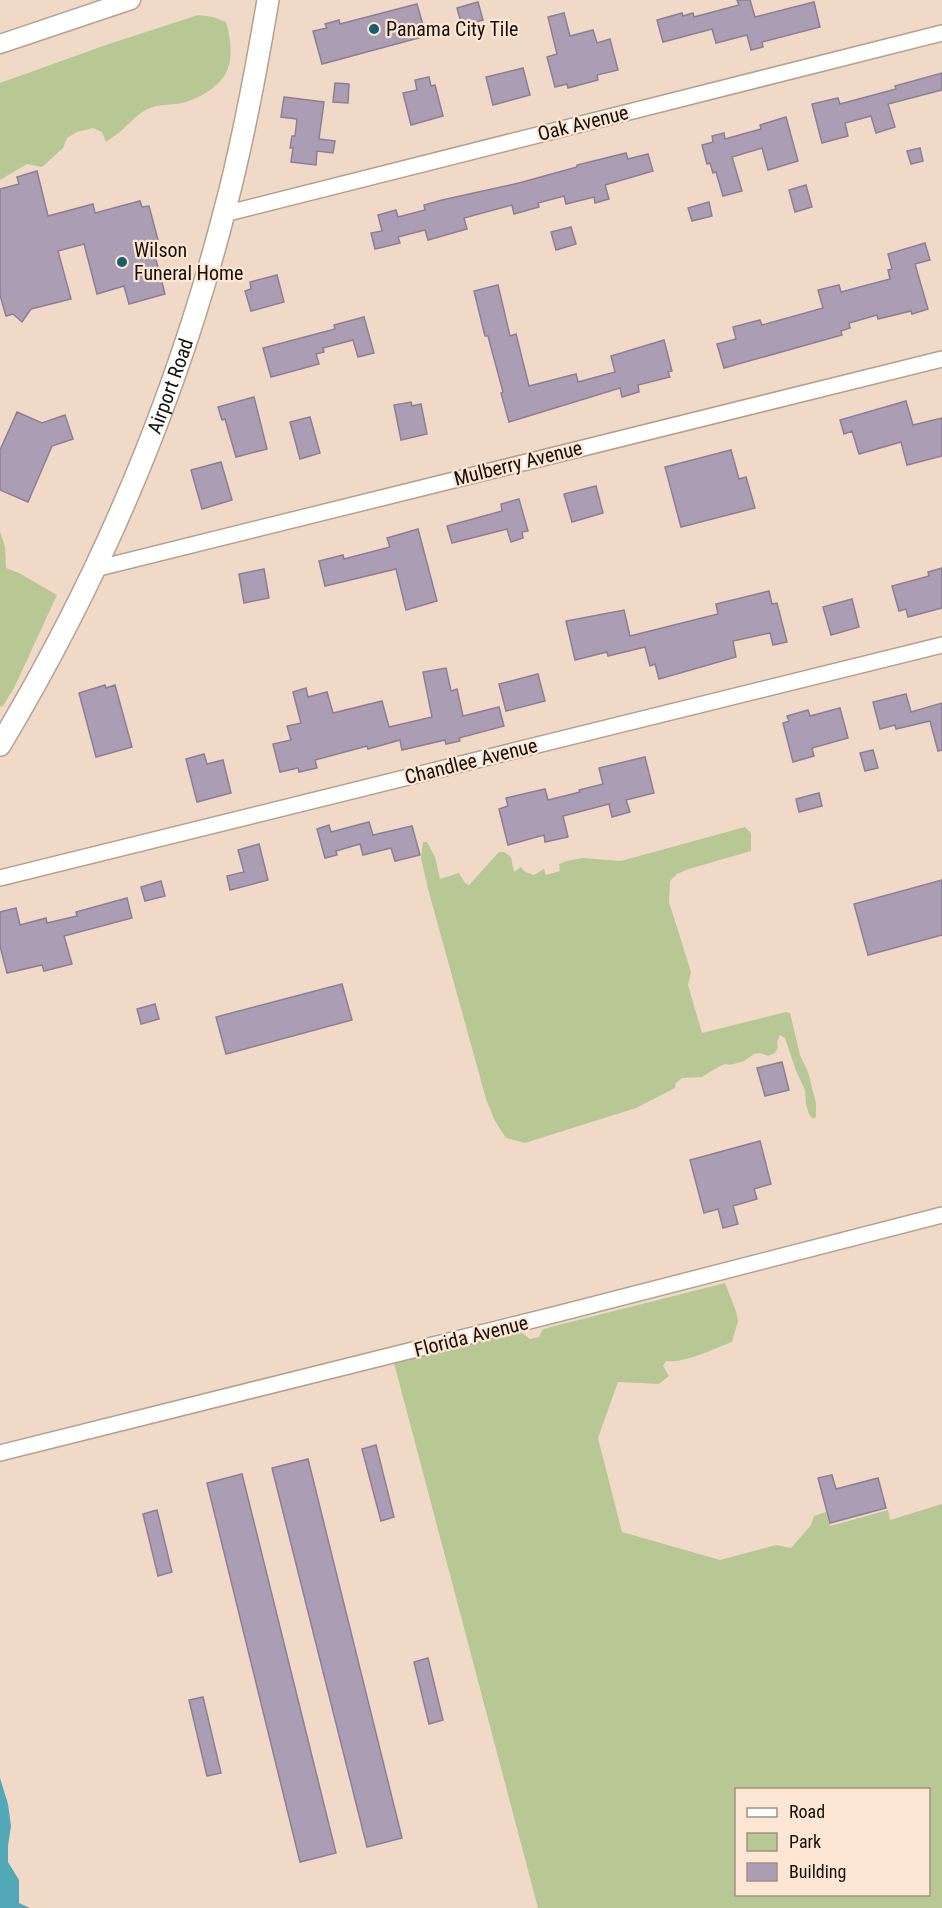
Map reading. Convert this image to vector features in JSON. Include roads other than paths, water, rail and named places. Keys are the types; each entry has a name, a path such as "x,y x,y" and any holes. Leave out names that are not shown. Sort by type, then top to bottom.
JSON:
{"main road":[{"name":"Airport Road","path":"0,745 49,660 95,568 167,392 193,317 224,214 250,98 268,0"}],"street":[{"path":"0,44 131,0"},
{"name":"Oak Avenue","path":"224,214 942,33"},
{"name":"Mulberry Avenue","path":"95,568 942,359"},
{"name":"Chandlee Avenue","path":"0,878 942,645"},
{"name":"Florida Avenue","path":"0,1453 561,1314 942,1215"}],"water":[{"path":"0,1778 8,1804 11,1826 8,1862 19,1880 19,1903 30,1908 0,1908"}],"place":[{"name":"Panama City Tile","path":"374,29"},
{"name":"Wilson Funeral Home","path":"122,262"}]}
